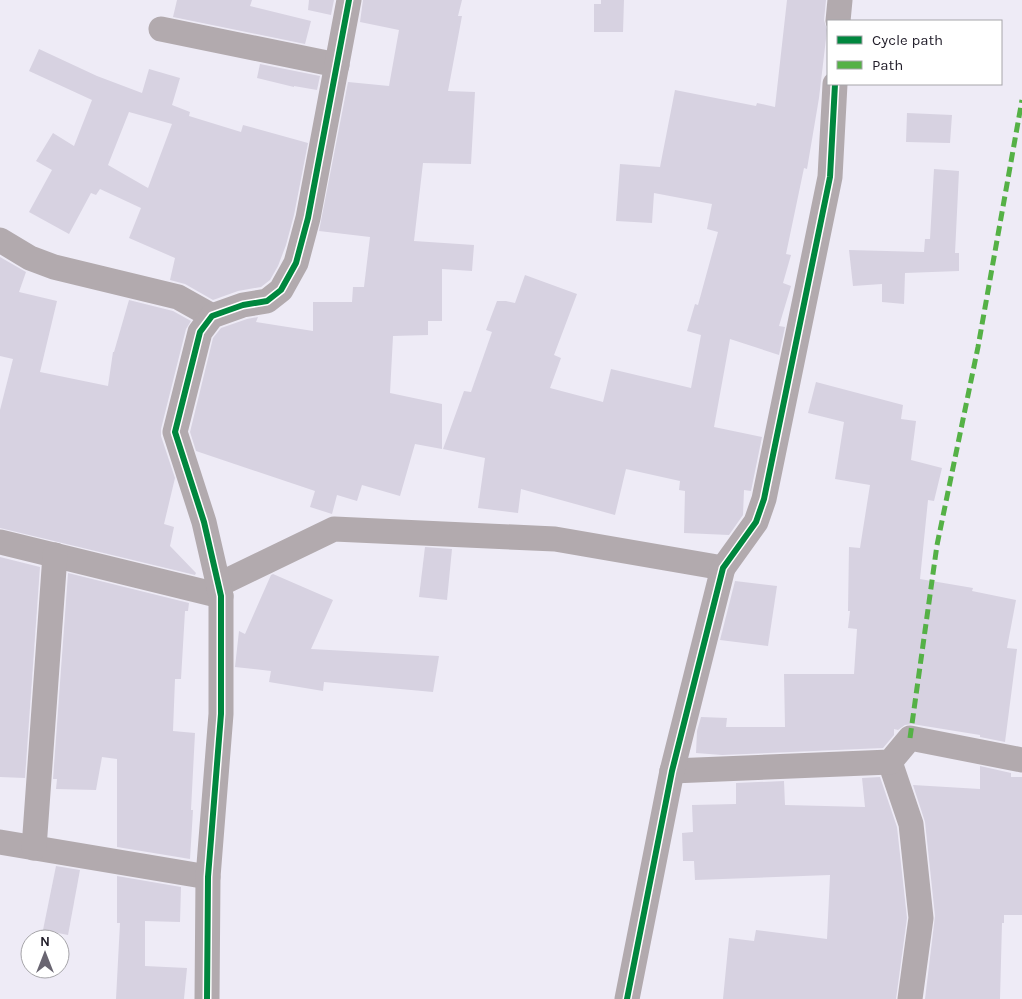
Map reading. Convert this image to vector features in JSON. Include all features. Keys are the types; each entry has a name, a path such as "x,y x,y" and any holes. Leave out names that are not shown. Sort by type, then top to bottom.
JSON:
{"street":[{"path":"207,999 208,877 221,714 220,591 204,522 175,432 200,332 212,316 267,300 281,290 296,263 308,218 349,0"},
{"path":"838,20 840,0"},
{"path":"160,29 338,65"},
{"path":"627,999 672,771 723,568 756,522 764,499 830,177 835,85"},
{"path":"0,240 30,258 46,264 178,297 212,316"},
{"path":"0,542 220,591 334,529 555,539 723,568"},
{"path":"34,848 55,555"},
{"path":"672,771 890,762 910,738 1022,760"},
{"path":"890,762 911,824 921,918 910,999"},
{"path":"0,842 208,877"}],"building":[{"path":"177,0 252,0 250,6 311,21 305,44 173,17"},
{"path":"309,0 334,0 331,15 308,10"},
{"path":"363,0 462,0 458,16 462,16 448,91 475,92 471,164 423,163 414,241 474,245 472,271 442,269 442,321 428,321 428,335 393,336 390,393 442,404 442,449 415,444 400,496 362,485 357,501 337,495 332,514 310,507 315,491 196,451 190,432 213,338 221,328 258,317 256,322 313,331 313,302 352,302 353,287 364,287 370,237 319,231 348,82 389,86 399,30 360,22"},
{"path":"601,0 624,0 623,32 594,32 594,4 601,4"},
{"path":"787,0 826,0 824,20 827,30 819,98 807,169 804,168 786,254 791,255 783,283 791,286 779,326 785,327 779,355 730,339 714,427 762,437 751,491 744,490 743,515 729,535 684,533 685,491 679,490 680,481 626,469 615,515 521,489 518,513 478,508 485,458 443,449 464,391 471,392 492,332 486,330 497,301 515,303 525,275 577,294 554,355 561,358 550,388 603,402 611,369 691,388 701,335 687,331 695,304 698,305 718,232 707,229 712,204 654,193 652,223 616,221 620,164 660,167 675,90 756,106 757,103 775,107"},
{"path":"39,49 97,76 142,93 149,69 180,78 172,105 190,112 189,116 241,132 243,125 308,143 286,245 270,280 261,287 238,291 213,300 185,284 170,280 175,258 129,238 141,208 100,189 96,195 91,193 69,234 29,212 52,170 36,161 53,133 74,146 92,100 29,71","holes":["129,112 172,124 148,188 108,165"]},
{"path":"260,64 320,76 317,90 294,87 257,78"},
{"path":"907,113 952,115 950,143 906,142"},
{"path":"934,169 959,171 955,253 959,253 959,271 905,273 904,304 882,302 882,284 853,286 849,250 924,252 925,239 930,239"},
{"path":"0,257 26,272 19,292 57,301 40,372 108,386 113,352 129,300 173,311 191,321 186,329 161,429 161,436 175,478 164,524 174,527 170,546 196,573 195,575 0,528 0,410 13,359 0,356"},
{"path":"816,382 903,405 901,419 916,421 911,460 942,468 934,501 928,500 920,579 973,588 972,591 1016,600 1007,648 1017,649 1005,742 980,737 980,735 912,724 905,725 898,730 894,729 894,735 883,748 722,755 696,753 697,731 701,717 727,718 726,727 785,727 784,674 854,674 857,629 848,628 850,611 848,611 849,547 860,548 870,485 835,479 844,422 808,413"},
{"path":"425,547 452,549 447,600 419,597"},
{"path":"0,557 40,567 25,778 0,777"},
{"path":"68,573 189,603 188,611 185,611 181,679 175,679 173,731 195,733 190,859 117,847 117,759 102,757 96,790 56,789 57,779 53,779"},
{"path":"273,574 333,600 311,649 439,656 433,692 324,682 323,691 269,682 271,671 235,667 239,631 245,634"},
{"path":"735,581 777,586 768,646 720,640"},
{"path":"980,766 1011,773 1011,777 1022,777 1022,915 1004,915 1004,923 1002,923 1000,999 925,999 935,916 925,822 913,785 980,789"},
{"path":"880,777 897,827 907,918 896,999 723,999 729,938 754,941 756,930 827,939 830,875 695,880 694,861 683,861 682,833 693,832 692,805 736,804 736,783 784,781 785,805 865,807 862,778"},
{"path":"56,866 80,870 69,929 43,929"},
{"path":"117,876 181,887 180,922 145,921 145,966 187,968 184,999 116,999 120,923 117,923"}],"marked path":[{"path":"910,738 937,545 978,347 1022,100"}],"cycle path":[{"path":"207,999 208,877 221,714 221,596 204,522 175,432 200,332 212,316 243,305 267,301 281,290 296,263 308,218 349,0"},
{"path":"627,999 672,771 723,568 756,522 764,499 830,177 835,85"}]}
